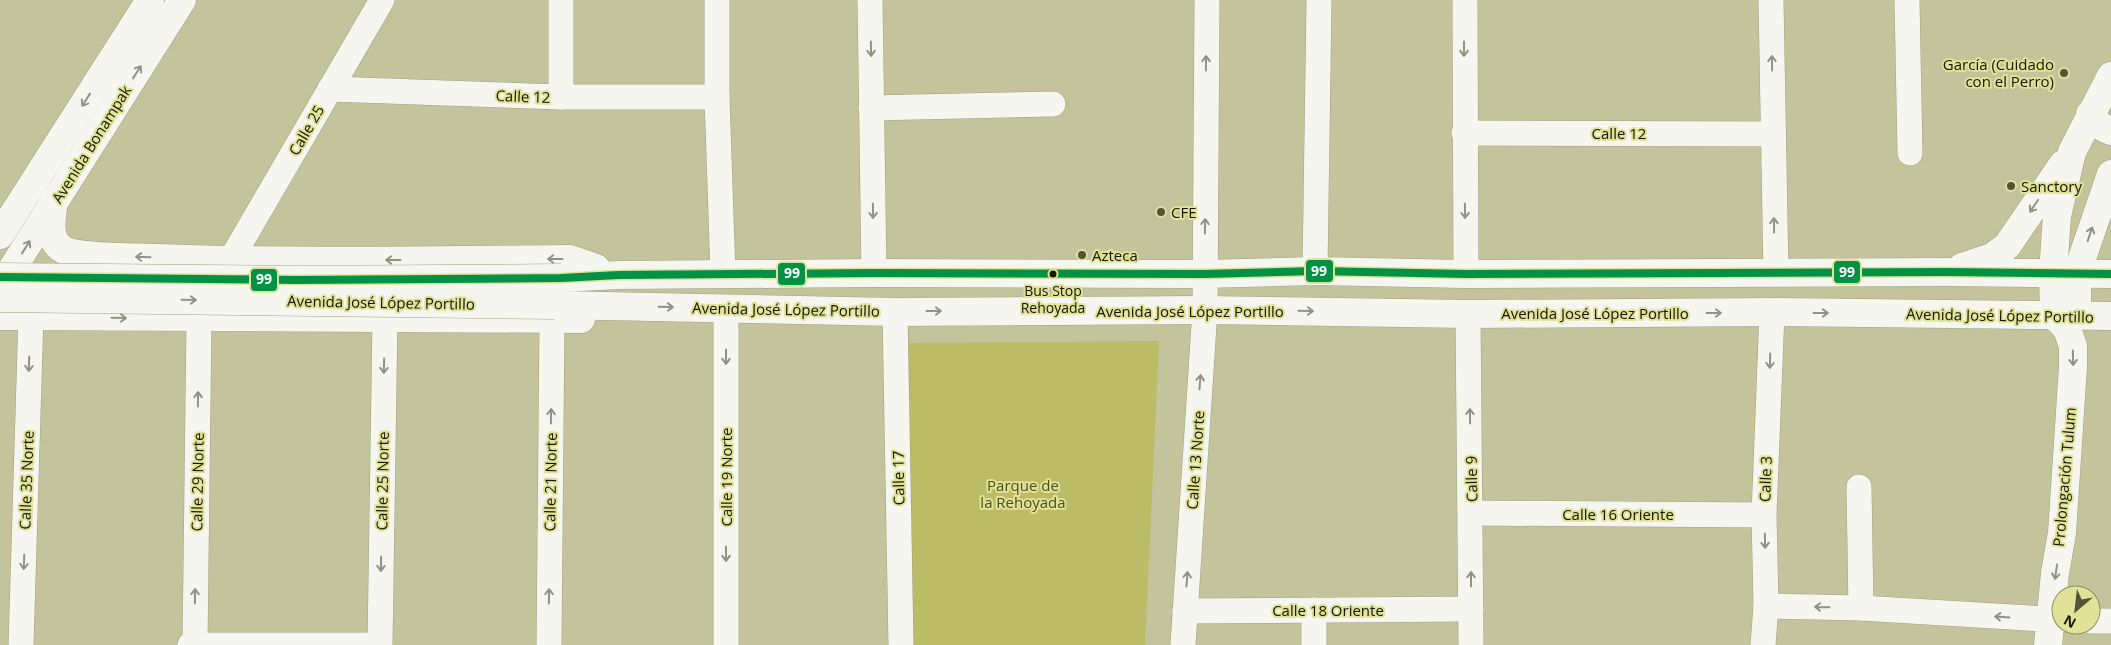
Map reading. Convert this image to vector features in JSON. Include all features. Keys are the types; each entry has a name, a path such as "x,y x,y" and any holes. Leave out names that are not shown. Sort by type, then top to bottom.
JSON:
{"main road":[{"name":"Avenida Bonampak","path":"0,235 150,0"},
{"name":"Avenida Bonampak","path":"0,288 182,0"},
{"path":"1946,272 1992,257 2007,246 2072,152 2111,76"},
{"path":"2090,114 2096,123 2111,131"},
{"path":"2066,315 2065,273 2057,216 2072,152"},
{"path":"2065,273 2108,196"},
{"path":"54,202 51,223 54,240 63,250 89,255"},
{"path":"87,317 66,303 61,295 60,276 65,267 80,256 89,255 230,260 570,259 619,275"},
{"name":"Avenida José López Portillo","path":"0,277 286,280 874,273 1776,274 1946,272 2111,274"},
{"name":"Avenida José López Portillo","path":"0,298 553,312 618,306 895,312 1205,310 1468,314 1772,312 2111,316"},
{"path":"0,316 199,319 385,318 553,312"},
{"name":"Prolongación Tulum","path":"2057,585 2073,367 2073,346 2066,329 2066,315"}],"street":[{"name":"Calle 25","path":"230,260 382,0"},
{"path":"561,0 561,97"},
{"path":"717,0 717,97 723,274"},
{"path":"870,0 874,273"},
{"name":"Calle 13 Norte","path":"1183,645 1205,310 1207,0"},
{"path":"1316,272 1319,0"},
{"path":"1465,0 1466,274"},
{"path":"1771,0 1776,274"},
{"path":"1906,0 1910,153"},
{"name":"Calle 12","path":"330,89 561,97 717,97"},
{"path":"871,108 1053,104"},
{"name":"Calle 12","path":"1464,132 1773,134"},
{"name":"Calle 19 Norte","path":"726,308 726,645"},
{"name":"Calle 21 Norte","path":"549,645 553,312"},
{"name":"Calle 17","path":"895,312 901,645"},
{"name":"Calle 3","path":"1763,645 1766,606 1764,515 1772,312"},
{"name":"Calle 9","path":"1468,314 1471,645"},
{"name":"Calle 35 Norte","path":"21,645 31,316"},
{"name":"Calle 25 Norte","path":"380,645 385,318"},
{"name":"Calle 29 Norte","path":"195,645 199,319"},
{"path":"1859,487 1861,608"},
{"name":"Calle 16 Oriente","path":"1471,513 1764,515"},
{"path":"1766,606 1861,608 2051,628"},
{"name":"Calle 18 Oriente","path":"1185,610 1471,609"},
{"path":"1314,610 1314,645"},
{"path":"190,645 371,645"}],"green space":[{"name":"Parque de la Rehoyada","path":"1159,341 1145,645 889,645 900,343"}],"transit line":[{"name":"99","path":"0,277 296,280 561,278 619,275 874,273 1204,274 1315,271 1466,274 1946,272 2111,274"}],"place":[{"name":"García (Cuidado con el Perro)","path":"2064,73"},
{"name":"Sanctory","path":"2011,186"},
{"name":"CFE","path":"1161,212"},
{"name":"Azteca","path":"1082,255"},
{"name":"Bus Stop Rehoyada","path":"1053,274"}]}
